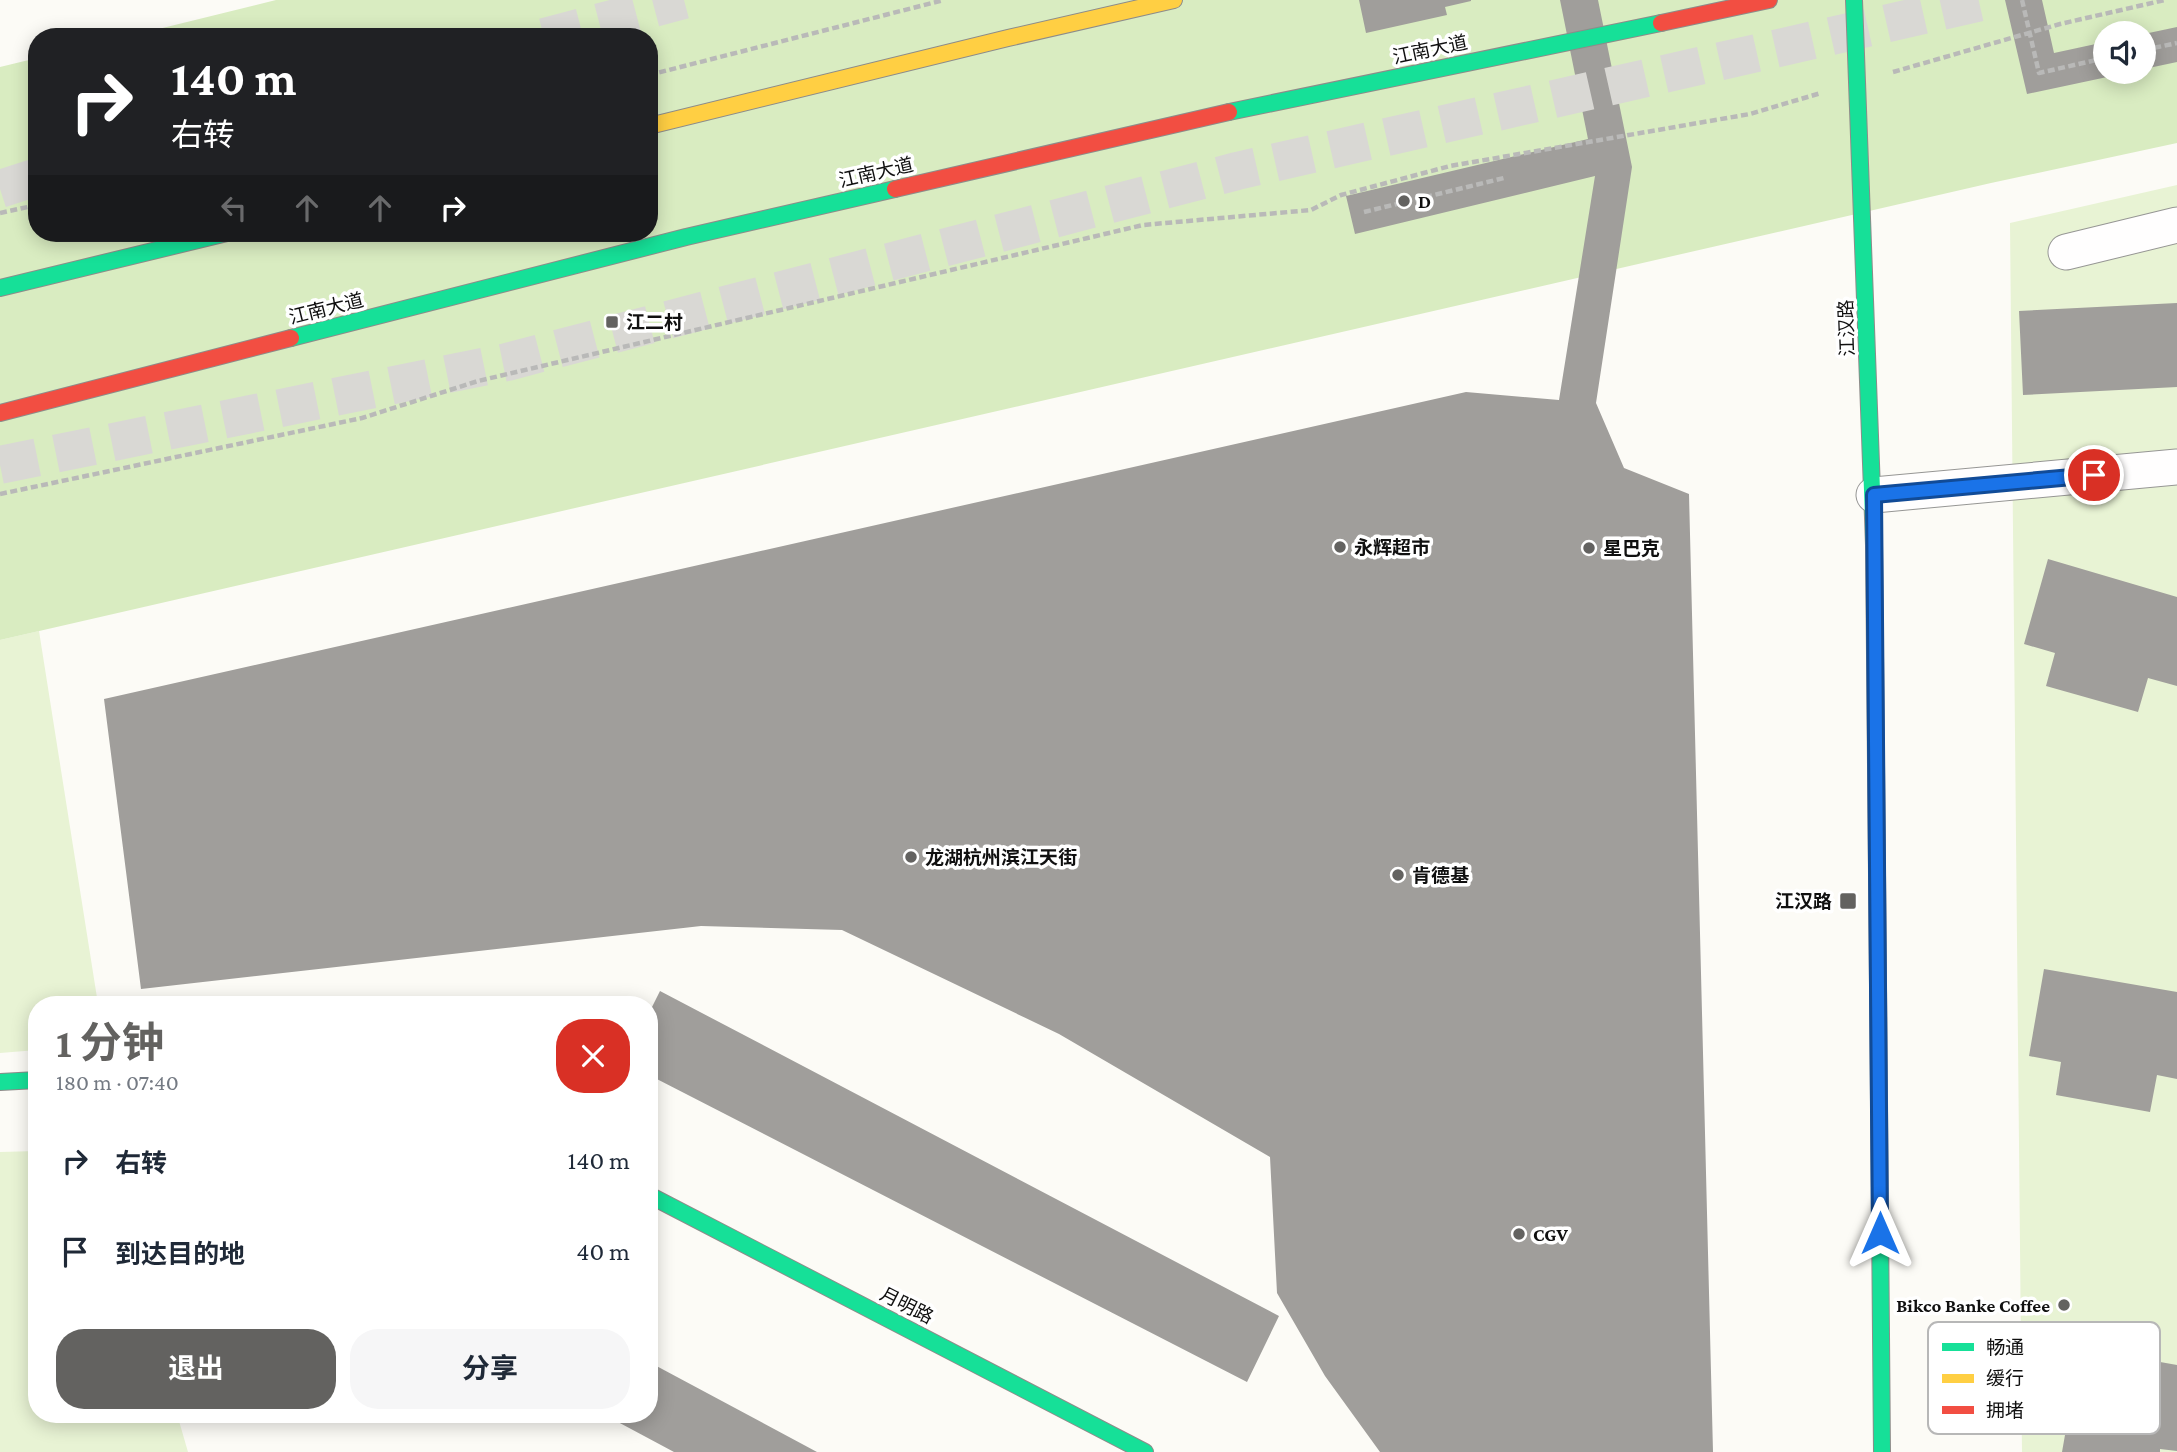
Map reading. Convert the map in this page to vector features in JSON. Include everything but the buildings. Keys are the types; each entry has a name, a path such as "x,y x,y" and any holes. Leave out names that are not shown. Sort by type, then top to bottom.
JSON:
{"main road":[{"path":"658,124 1174,0"},
{"name":"江南大道","path":"0,413 713,231 1222,114 1769,0"},
{"name":"江汉路","path":"1854,0 1874,495 1882,1452"},
{"path":"0,288 190,242"},
{"path":"0,1082 28,1080"},
{"name":"月明路","path":"658,1200 1145,1452"}],"street":[{"path":"2066,251 2177,225"},
{"path":"1874,495 2177,467"}],"path":[{"path":"658,73 944,0"},
{"path":"2022,0 2039,73 2093,61"},
{"path":"0,494 362,418 478,381 1143,225 1311,210 1341,195 1450,166 1750,114 2060,24 2165,0"},
{"path":"2156,47 2177,43"},
{"path":"1364,212 1504,178"},
{"path":"0,213 28,207"}],"green space":[{"path":"276,0 2177,0 2177,143 1991,183 0,640 0,67 28,60 28,242 658,242 658,28 162,28"},
{"path":"2177,185 2177,1452 2022,1452 2022,1434 2160,1434 2160,1322 2021,1322 2010,223"},
{"path":"39,631 97,996 28,996 28,1051 0,1053 0,640"},
{"path":"28,1151 28,1423 180,1423 188,1452 0,1452 0,1152"}],"tunnel":[{"path":"578,28 684,0"},
{"path":"0,465 507,362 1237,171 1990,0"},
{"path":"0,189 28,180"}],"traffic: fast":[{"path":"1854,0 1874,545"},
{"path":"1229,112 1661,23"},
{"path":"291,338 686,237 895,189"},
{"path":"0,288 190,242"},
{"path":"1878,984 1882,1452"},
{"path":"0,1082 28,1080"},
{"path":"658,1200 1145,1452"}],"traffic: slow":[{"path":"658,124 1174,0"},
{"path":"1874,545 1878,984"}],"traffic: jam":[{"path":"1661,23 1769,0"},
{"path":"895,189 1229,112"},
{"path":"0,413 291,338"}],"place":[{"name":"D","path":"1404,201"},
{"name":"江二村","path":"612,322"},
{"name":"永辉超市","path":"1340,547"},
{"name":"星巴克","path":"1589,548"},
{"name":"龙湖杭州滨江天街","path":"911,857"},
{"name":"肯德基","path":"1398,875"},
{"name":"江汉路","path":"1848,901"},
{"name":"CGV","path":"1519,1234"},
{"name":"Bikco Banke Coffee","path":"2064,1305"}],"route":[{"path":"1880,1233 1874,495 2094,475"}]}
